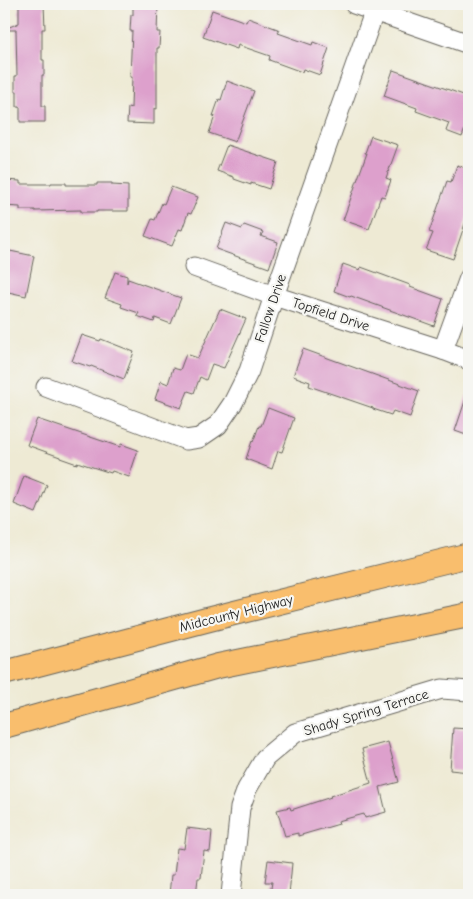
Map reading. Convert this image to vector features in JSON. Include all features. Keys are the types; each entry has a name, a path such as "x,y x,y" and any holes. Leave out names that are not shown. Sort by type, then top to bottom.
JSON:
{"main road":[{"name":"Midcounty Highway","path":"4,673 210,619 469,555"},
{"path":"4,726 218,666 469,615"}],"street":[{"path":"354,4 376,7 469,44"},
{"name":"Fallow Drive","path":"46,387 186,440 199,438 218,425 233,402 248,371 376,7"},
{"name":"Topfield Drive","path":"194,267 274,296 469,360"},
{"path":"443,350 469,278"},
{"name":"Shady Spring Terrace","path":"231,895 240,808 247,789 265,758 295,733 442,689 469,691"}],"building":[{"path":"19,4 44,4 45,29 42,29 44,75 42,75 42,106 45,106 45,122 20,122 20,107 17,107 17,91 15,91 15,76 17,76 16,30 7,30 7,28 19,23"},
{"path":"133,4 158,4 157,32 160,32 159,48 157,48 157,109 154,108 154,124 127,123 128,107 131,108 132,31 130,31"},
{"path":"212,10 246,22 248,18 280,30 278,33 312,45 313,42 329,48 320,75 303,69 302,72 269,60 270,56 238,45 237,49 203,37"},
{"path":"393,70 469,97 469,118 462,137 446,131 449,123 416,111 417,108 384,96"},
{"path":"227,81 254,91 235,142 209,133 215,116 213,116"},
{"path":"371,136 398,145 386,178 391,180 385,197 381,196 369,229 343,220 367,153 365,153"},
{"path":"227,145 278,162 269,189 251,183 251,185 217,171"},
{"path":"457,165 469,169 469,212 453,259 426,250 433,233 429,232 447,181 451,182"},
{"path":"5,180 20,181 20,184 66,183 66,185 97,185 97,183 112,183 112,185 128,186 128,211 35,211 20,210 20,207 4,206"},
{"path":"171,187 198,197 191,214 188,213 182,230 179,229 172,246 145,236 152,219 155,220 162,203 164,204"},
{"path":"226,223 242,229 244,225 263,232 261,236 278,242 269,268 216,249"},
{"path":"10,251 34,256 26,296 4,291 4,280"},
{"path":"343,264 360,270 361,267 443,299 434,326 334,291"},
{"path":"115,272 127,276 127,283 128,279 181,298 171,324 155,318 154,322 137,316 139,313 121,307 122,304 105,298"},
{"path":"220,309 246,319 224,368 212,364 206,380 200,377 194,393 188,391 181,408 155,399 161,381 168,384 173,368 180,370 186,354 198,358"},
{"path":"82,335 100,341 101,339 134,352 124,379 72,361"},
{"path":"303,349 419,391 410,417 393,411 391,415 373,409 309,386 310,382 293,376"},
{"path":"467,395 469,396 469,436 455,431"},
{"path":"268,408 294,418 282,452 278,451 272,469 246,459 252,441 259,426 261,426"},
{"path":"37,419 120,447 121,444 138,450 129,477 77,462 77,464 27,445"},
{"path":"24,476 47,485 36,513 14,504"},
{"path":"453,728 469,729 469,772 450,770"},
{"path":"388,742 399,782 380,787 386,812 365,818 364,814 338,821 339,824 298,836 298,833 285,836 277,810 290,807 291,810 371,783 362,749"},
{"path":"187,828 212,831 210,852 204,851 201,878 198,878 196,895 169,895 171,875 174,875 177,848 184,849"},
{"path":"268,860 292,863 289,895 270,895 272,882 265,882"}]}
